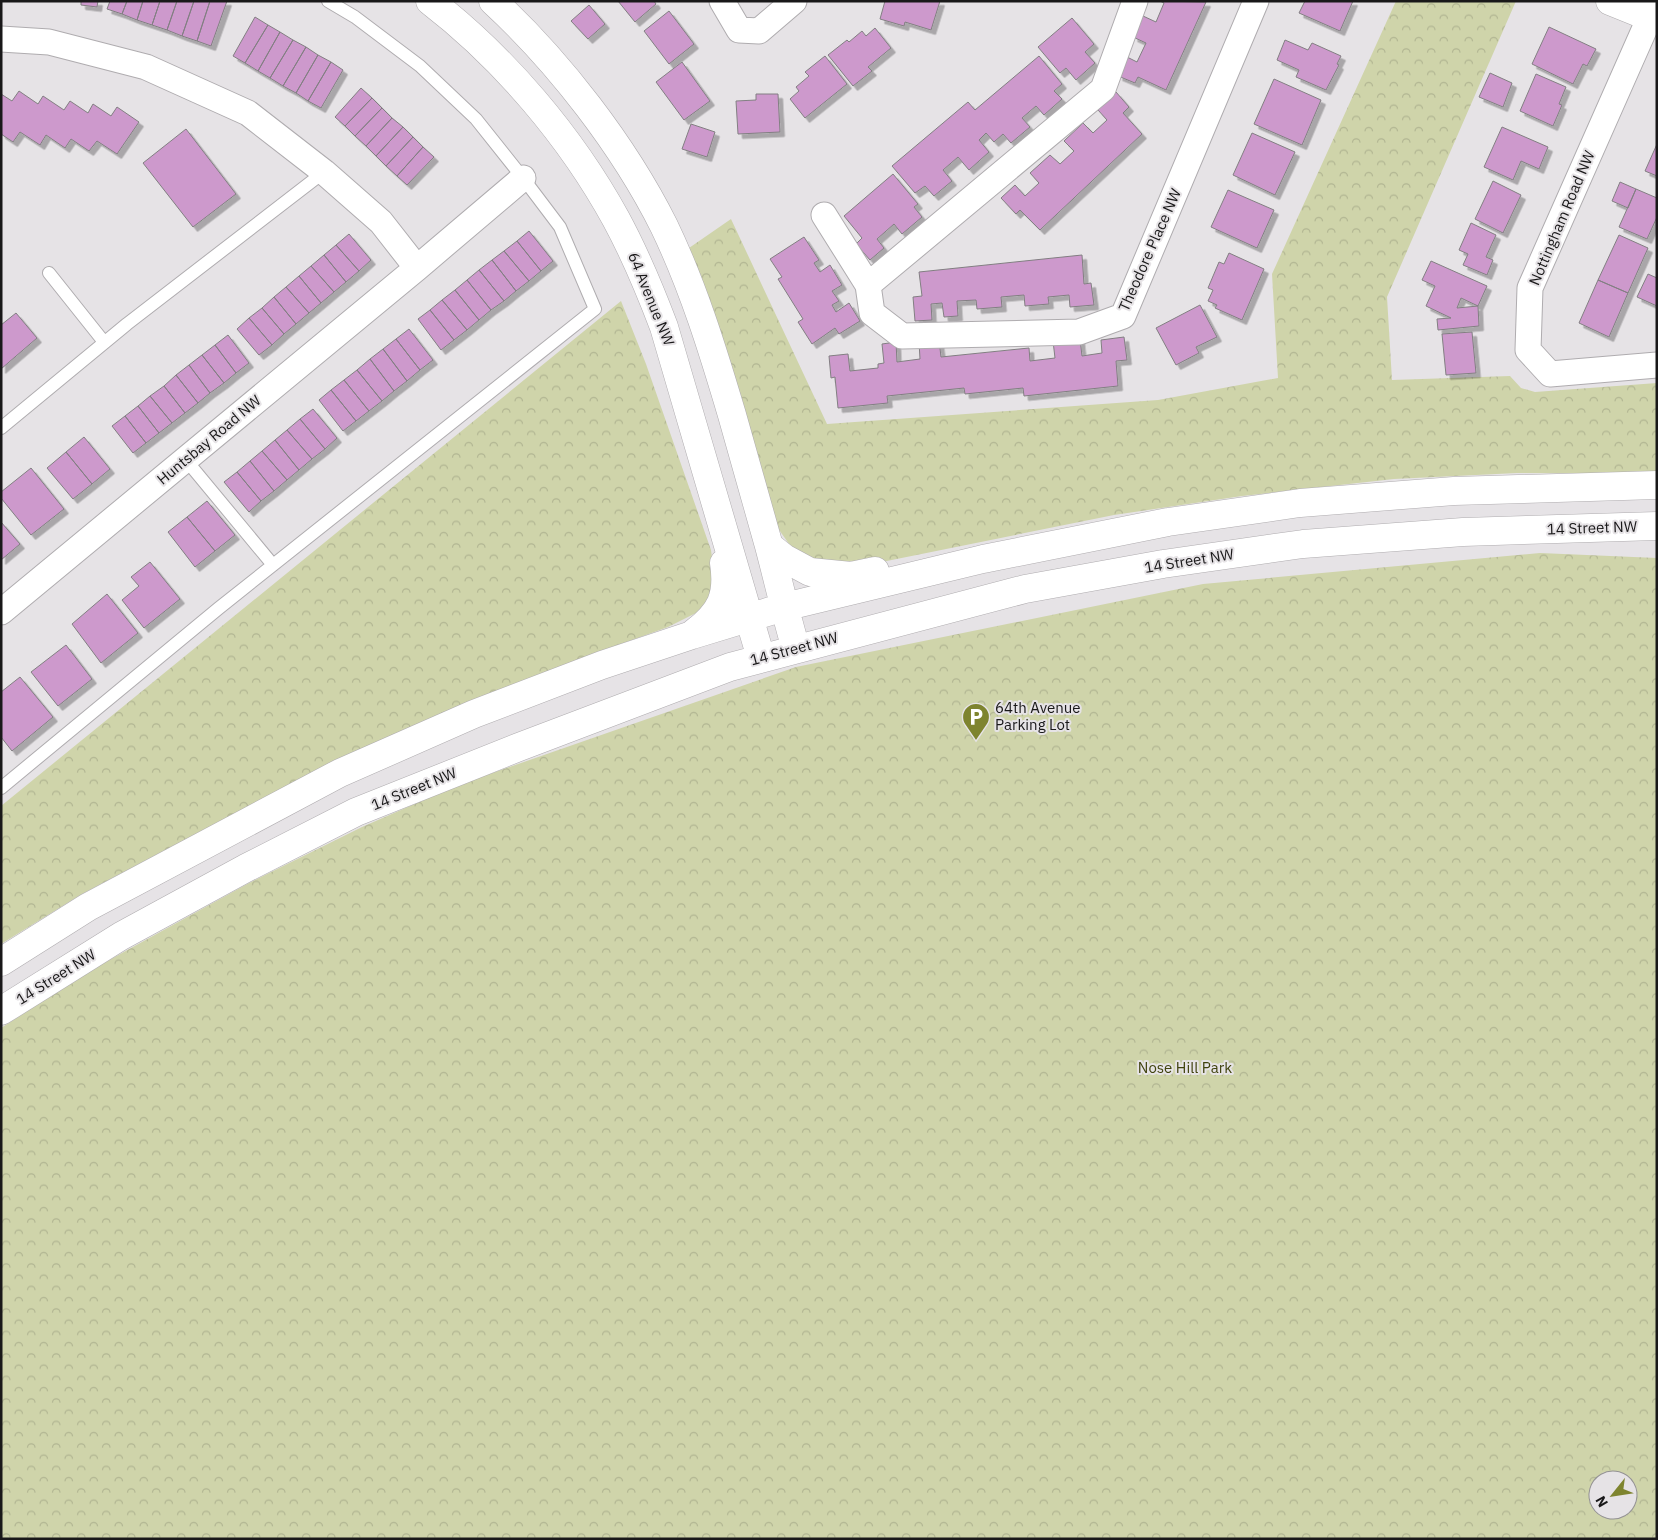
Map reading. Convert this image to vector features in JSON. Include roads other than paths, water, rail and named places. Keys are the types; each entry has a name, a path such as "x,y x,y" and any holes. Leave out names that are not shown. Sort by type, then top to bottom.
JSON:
{"main road":[{"name":"64 Avenue NW","path":"430,1 490,53 540,108 588,172 616,220 646,280 664,327 761,658"},
{"path":"493,1 546,55 597,117 635,174 664,226 692,290 719,370 796,649"},
{"path":"1610,1 1654,13"},
{"path":"1,962 88,907 340,773 474,714 602,665 784,607 982,559 1168,522 1300,503 1454,490 1657,485"},
{"path":"692,635 706,624 721,605 725,589 725,570 716,504"},
{"name":"14 Street NW","path":"1,1011 121,936 246,868 356,812 710,673 761,658 1025,589 1163,564 1303,544 1463,532 1657,526"},
{"path":"769,546 784,558 810,572 851,576 964,556 982,559"}],"street":[{"path":"722,1 739,30 759,31 794,1"},
{"path":"824,215 868,285 1103,88 1135,1"},
{"name":"Theodore Place NW","path":"868,285 872,313 902,336 1079,332 1123,316 1256,1"},
{"name":"Nottingham Road NW","path":"1654,13 1530,288 1528,350 1550,374 1657,365"},
{"path":"1,39 49,42 146,67 248,113 324,172 381,222 417,268"},
{"name":"Huntsbay Road NW","path":"1,612 523,178"}],"lane":[{"path":"1,788 273,565 595,309 560,227 476,119 420,66 355,17 328,1"},
{"path":"1,428 104,342 324,172"},
{"path":"49,273 104,342"},
{"path":"186,460 273,565"}],"place":[{"name":"64th Avenue Parking Lot","path":"976,741"}],"park label":[{"name":"Nose Hill Park","path":"1185,1068"}]}
